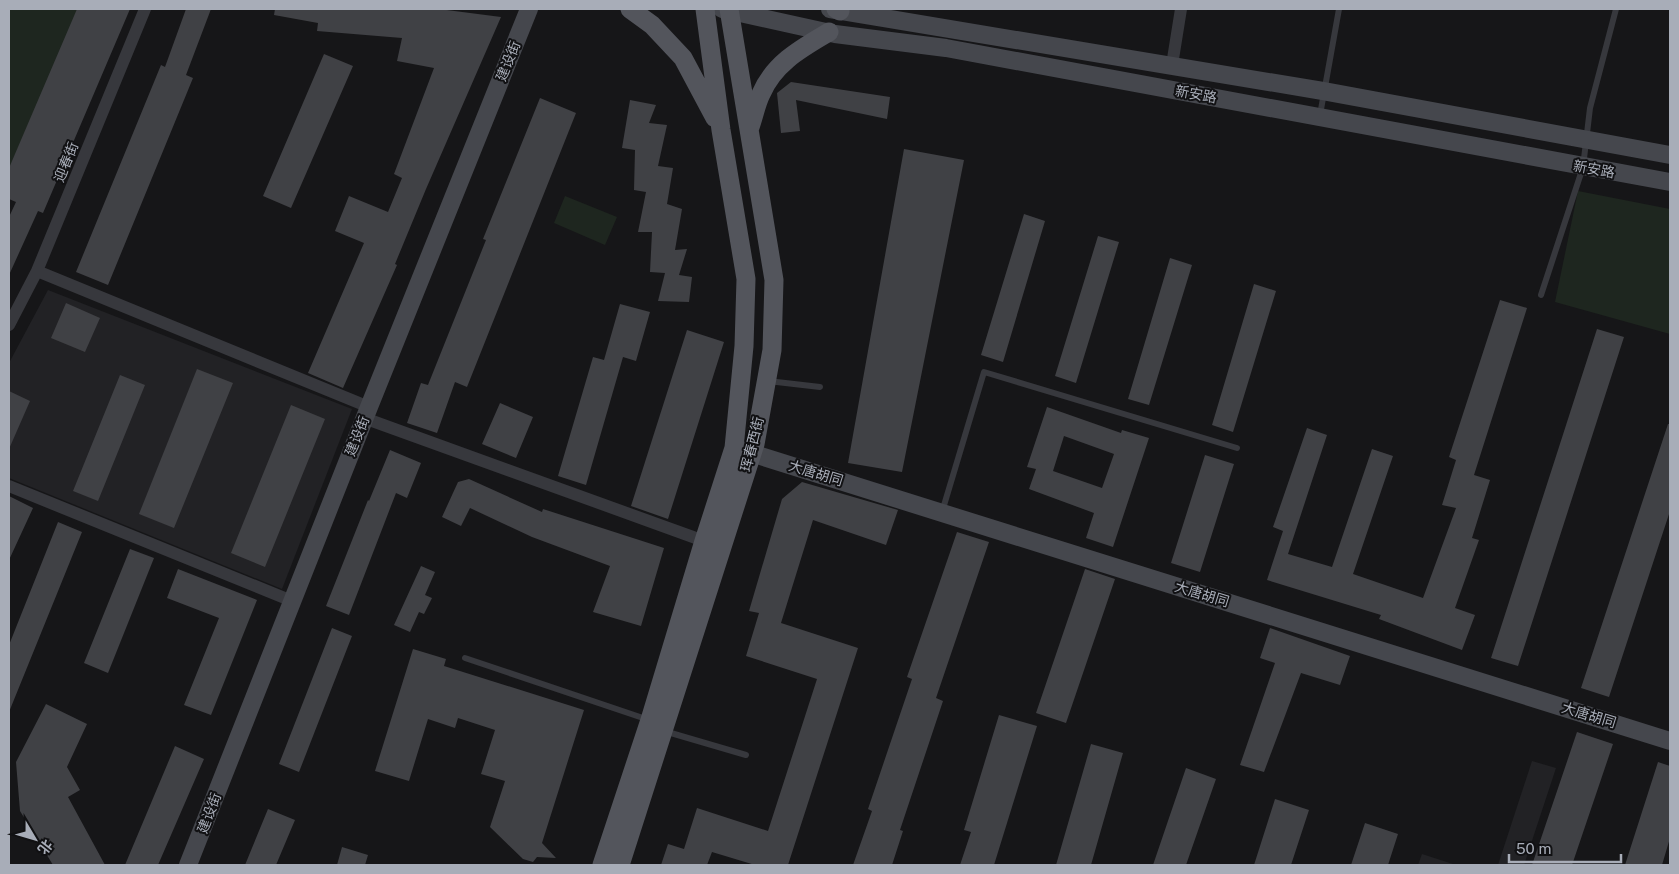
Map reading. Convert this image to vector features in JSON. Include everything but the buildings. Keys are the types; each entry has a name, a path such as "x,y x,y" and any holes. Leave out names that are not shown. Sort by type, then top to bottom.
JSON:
{"main road":[{"path":"630,9 652,25 683,58 721,130"},
{"name":"珲春西街","path":"620,865 704,541 743,451 746,279 721,130 705,9"},
{"name":"珲春西街","path":"602,865 657,725 766,381 772,350 774,280 727,9"},
{"path":"749,130 761,92 780,64 801,48 829,32"}],"street":[{"name":"迎春街","path":"9,325 37,271 145,9"},
{"name":"建设街","path":"188,865 366,413 529,9"},
{"name":"新安路","path":"727,9 829,32 946,48 1670,182"},
{"path":"1172,65 1181,9"},
{"name":"新安路","path":"835,10 1323,90 1670,155"},
{"path":"946,48 947,28"},
{"path":"37,271 366,413 704,541"},
{"name":"大唐胡同","path":"743,451 1670,741"},
{"path":"9,486 292,602"}],"lane":[{"path":"1320,116 1338,9"},
{"path":"1540,295 1582,167 1590,108 1616,9"},
{"path":"942,513 984,372 1237,448"},
{"path":"766,381 820,387"},
{"path":"466,658 746,755"}],"shaded area":[{"path":"9,9 79,9 9,169"},
{"path":"1578,191 1670,209 1670,334 1555,302"},
{"path":"565,196 617,217 605,245 554,223"},
{"path":"48,290 352,409 282,589 9,478 9,363"},
{"path":"1532,761 1556,768 1524,865 1498,865"},
{"path":"1422,854 1456,865 1418,865"}]}
